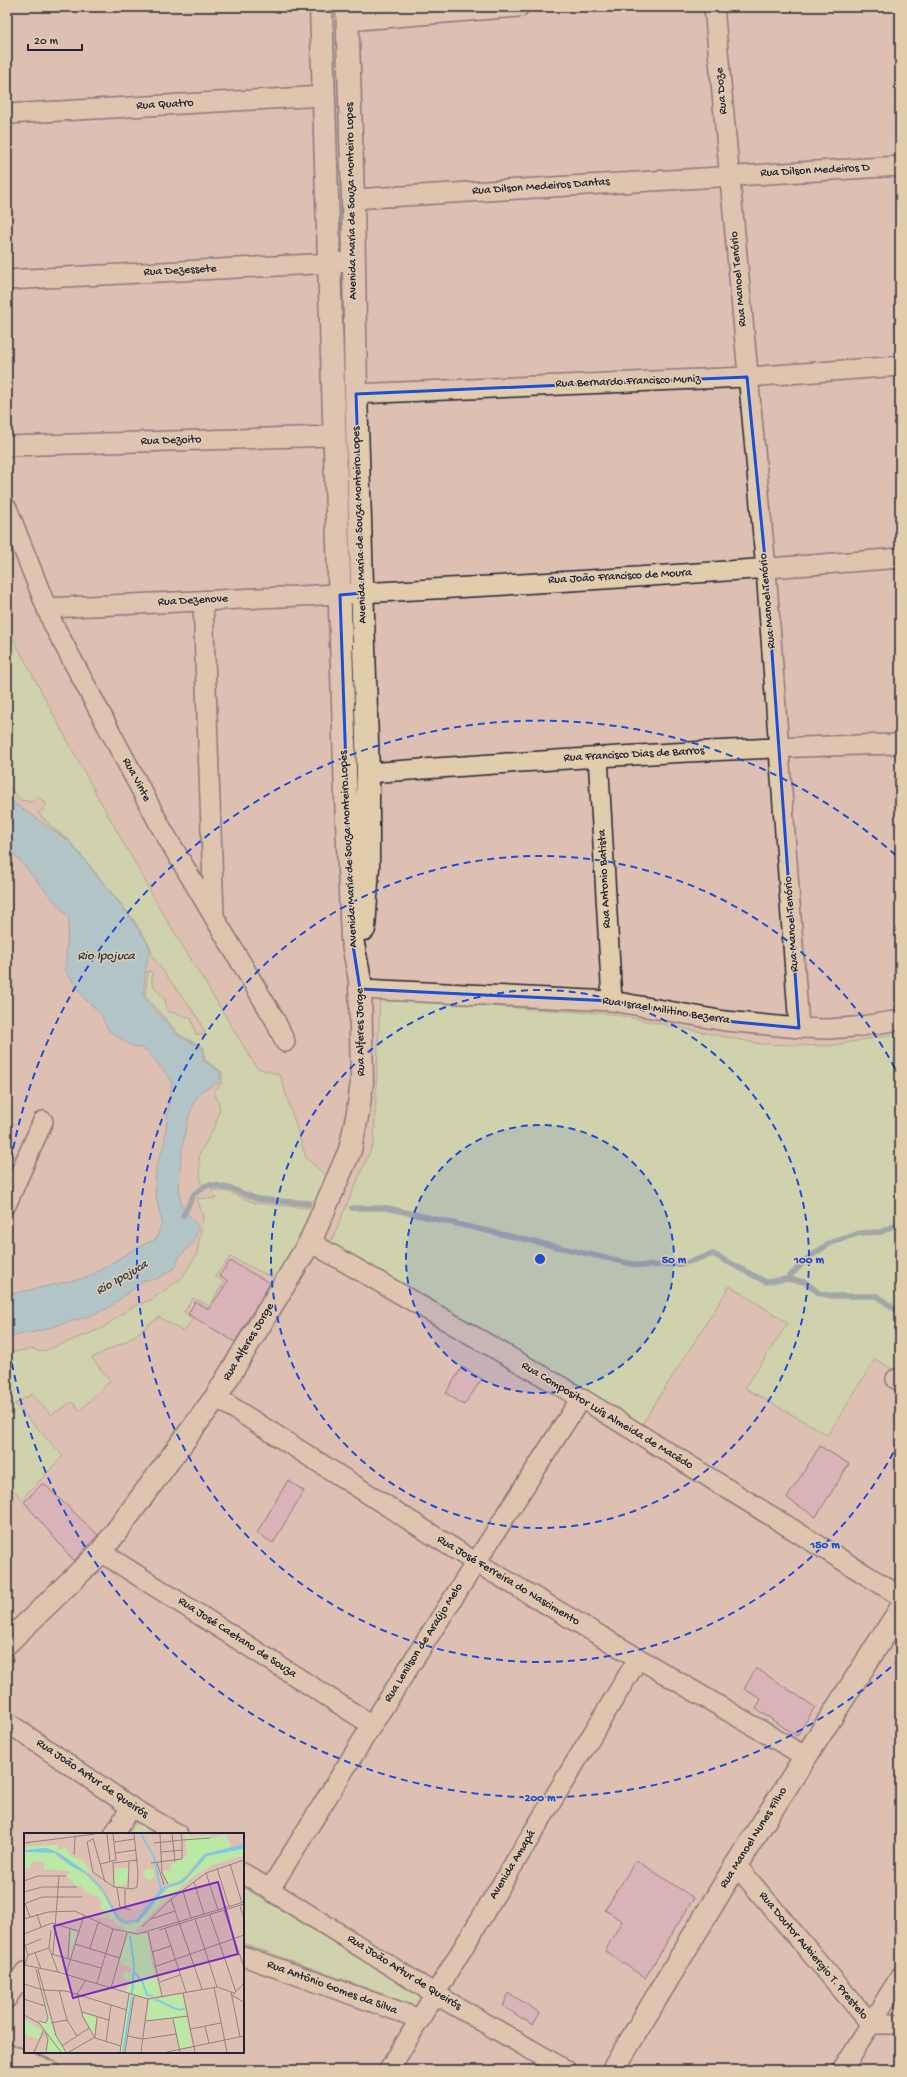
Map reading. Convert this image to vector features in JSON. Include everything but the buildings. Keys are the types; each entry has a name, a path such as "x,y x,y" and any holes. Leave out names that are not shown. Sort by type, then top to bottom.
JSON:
{"street":[{"name":"Avenida Maria de Souza Monteiro Lopes","path":"321,7 341,665 352,939 360,985"},
{"path":"347,14 519,7"},
{"name":"Rua Doze","path":"714,7 729,175"},
{"name":"Avenida Maria de Souza Monteiro Lopes","path":"347,14 353,199 352,262 368,773 368,867 360,985"},
{"name":"Rua Quatro","path":"7,114 323,96"},
{"name":"Rua Dilson Medeiros D","path":"729,175 900,166"},
{"name":"Rua Dilson Medeiros Dantas","path":"353,199 729,175"},
{"name":"Rua Manoel Tenório","path":"729,175 766,569 800,1028"},
{"name":"Rua Dezessete","path":"7,280 352,262"},
{"name":"Rua Bernardo Francisco Muniz","path":"356,394 748,380 900,366"},
{"name":"Rua Dezoito","path":"7,446 334,436"},
{"name":"Rua Vinte","path":"7,508 53,624 158,822 275,1020 285,1042"},
{"name":"Rua João Francisco de Moura","path":"340,595 766,569 900,558"},
{"name":"Rua Dezenove","path":"47,608 340,595"},
{"path":"203,601 214,917"},
{"name":"Rua Francisco Dias de Barros","path":"368,773 598,756 780,746 900,744"},
{"name":"Rua Antonio Batista","path":"598,756 612,1002"},
{"name":"Rua Israel Militino Bezerra","path":"360,985 612,1002 726,1021 800,1028 828,1029 855,1027 900,1020"},
{"name":"Rua Alferes Jorge","path":"7,1642 101,1552 216,1396 310,1242 350,1150 358,1112 362,1082 360,985"},
{"path":"10,1191 43,1121"},
{"name":"Rua Compositor Luís Almeida de Macêdo","path":"310,1242 581,1398 900,1596"},
{"name":"Rua José Ferreira do Nascimento","path":"216,1396 475,1562 806,1757"},
{"name":"Rua Lenilson de Araújo Melo","path":"270,1889 475,1562 581,1398"},
{"name":"Rua José Caetano de Souza","path":"101,1552 372,1725"},
{"name":"Rua Manoel Nunes Filho","path":"613,2070 736,1865 900,1610"},
{"name":"Avenida Amapá","path":"389,2070 638,1659"},
{"name":"Rua João Artur de Queirós","path":"7,1722 131,1806 176,1833"},
{"path":"115,1833 131,1806"},
{"name":"Rua Doutor Aubiergio T. Prestelo","path":"736,1865 871,2024 900,2024"},
{"name":"Rua João Artur de Queirós","path":"244,1874 435,1994 566,2070"},
{"name":"Rua Antônio Gomes da Silva","path":"244,1956 420,2019"},
{"path":"7,1998 24,1973"},
{"path":"842,2070 900,1977"},
{"path":"7,2053 49,2070"}],"highlighted area":[{"path":"747,377 766,569 799,1028 725,1021 612,1001 360,989 352,939 340,595 363,593 356,394"}],"green space":[{"path":"7,627 88,779 162,912 257,1068 280,1075 306,1158 332,1181 323,1201 261,1197 216,1183 201,1185 199,1155 215,1126 220,1108 214,1091 222,1083 222,1072 205,1060 204,1048 180,1035 145,996 148,971 152,972 152,984 165,1000 167,1011 191,1018 196,1034 206,1036 198,1018 152,956 151,948 133,919 68,839 53,828 38,813 44,809 46,803 38,797 33,802 20,800 7,784"},
{"path":"380,999 612,1014 761,1044 829,1046 900,1033 900,1374 875,1359 828,1435 745,1388 788,1323 730,1286 642,1424 329,1246 374,1142"},
{"path":"211,1190 229,1192 255,1203 319,1209 278,1280 230,1257 215,1276 224,1282 209,1306 193,1298 184,1312 193,1319 184,1332 159,1317 130,1339 92,1358 110,1381 80,1410 72,1402 51,1415 32,1394 15,1404 63,1456 22,1499 7,1484 7,1353 32,1349 41,1352 101,1329 132,1307 151,1300 182,1278 197,1254 203,1217 197,1198 216,1199"},
{"path":"136,1822 154,1833 129,1833"},
{"path":"244,1888 421,1996 418,2007 244,1943"}],"water":[{"name":"Rio Ipojuca","path":"7,798 70,842 132,919 150,947 143,996 179,1036 203,1049 203,1060 220,1072 220,1082 201,1092 195,1101 186,1129 181,1163 181,1203 186,1212 198,1226 194,1242 179,1257 176,1267 157,1279 145,1280 108,1308 89,1316 35,1332 7,1337 7,1295 89,1277 133,1250 156,1239 162,1223 155,1191 156,1168 164,1145 172,1081 147,1050 130,1045 108,1030 101,1014 85,999 65,970 69,918 7,846"}],"waterway":[{"path":"183,1216 194,1194 208,1185 232,1189 257,1199 309,1204"},
{"path":"352,1208 387,1208 641,1266 682,1264 713,1254 766,1282 787,1279 805,1282 819,1293 832,1296 877,1296 900,1313"},
{"path":"787,1279 808,1258 830,1243 860,1233 881,1232 900,1223"}]}
